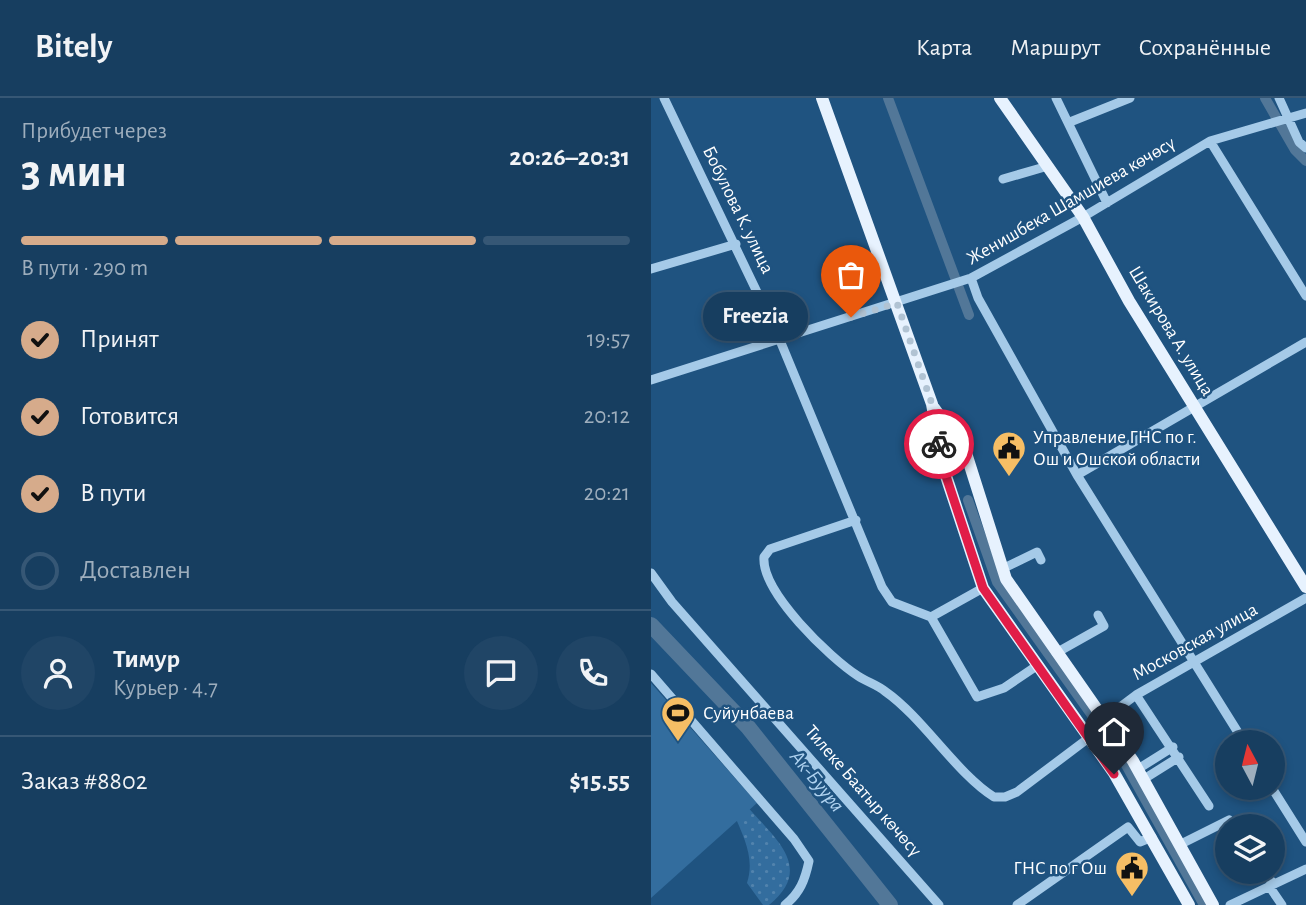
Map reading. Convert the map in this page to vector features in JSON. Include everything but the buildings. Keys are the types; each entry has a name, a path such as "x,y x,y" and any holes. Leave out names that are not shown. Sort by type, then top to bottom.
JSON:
{"main road":[{"path":"822,98 932,404 943,467 983,588 1090,737 1152,837 1189,905"},
{"name":"Шакирова А. улица","path":"1000,98 1083,217 1129,301 1306,587"},
{"path":"932,404 966,453 1002,569 1056,653 1141,774 1213,905"}],"street":[{"name":"Бобулова К. улица","path":"664,98 779,338 889,598 931,618"},
{"path":"1056,98 1070,122 1107,203"},
{"path":"1070,122 1130,98"},
{"path":"1279,98 1299,142 1306,148"},
{"name":"Женишбека Шамшиева көчөсү","path":"651,380 968,279 1083,217 1210,141 1306,113"},
{"path":"1210,141 1306,296"},
{"path":"1003,179 1048,166"},
{"path":"651,269 736,244"},
{"path":"968,279 1077,475 1237,730"},
{"path":"1077,475 1306,342"},
{"path":"856,520 770,549 764,557 765,572 786,610 810,633 856,675 887,692 994,797 1005,797 1017,792 1090,737"},
{"path":"1002,569 1037,552 1041,560"},
{"name":"Тилеке Баатыр көчөсү","path":"651,573 672,602 939,905"},
{"path":"983,588 931,618 977,696 1004,688 1038,665"},
{"name":"Московская улица","path":"1104,719 1136,695 1196,664 1306,598"},
{"path":"1056,653 1104,626 1098,615"},
{"path":"651,674 794,839 809,861 806,877 797,895 785,905"},
{"path":"1136,695 1173,747 1209,806"},
{"path":"1141,774 1173,747"},
{"path":"1141,774 1179,757"},
{"path":"1280,800 1306,842"},
{"path":"1017,905 1128,827 1140,842 1152,837"},
{"path":"1179,845 1215,827"},
{"path":"1285,878 1306,869"},
{"path":"1230,905 1271,884 1282,905"}],"shaded area":[{"name":"Суйунбаева","path":"651,683 757,803 651,898"},
{"path":"745,804 777,840 789,865 789,878 783,891 769,905 763,905 747,883 749,857 734,814"}],"waterway":[{"path":"888,98 969,315"},
{"path":"1265,98 1295,150 1306,161"},
{"path":"968,500 997,582 1121,756 1204,905"},
{"name":"Ак-Буура","path":"651,625 748,727 890,905"}],"way so far":[{"path":"851,317 897,303 932,404 939,444"}],"place":[{"name":"Freezia","path":"851,317"},
{"name":"Управление ГНС по г. Ош и Ошской области","path":"1009,478"},
{"name":"Суйунбаева","path":"678,743"},
{"name":"ГНС по г Ош","path":"1132,898"}],"route":[{"path":"939,444 943,467 983,588 1114,774"}]}
